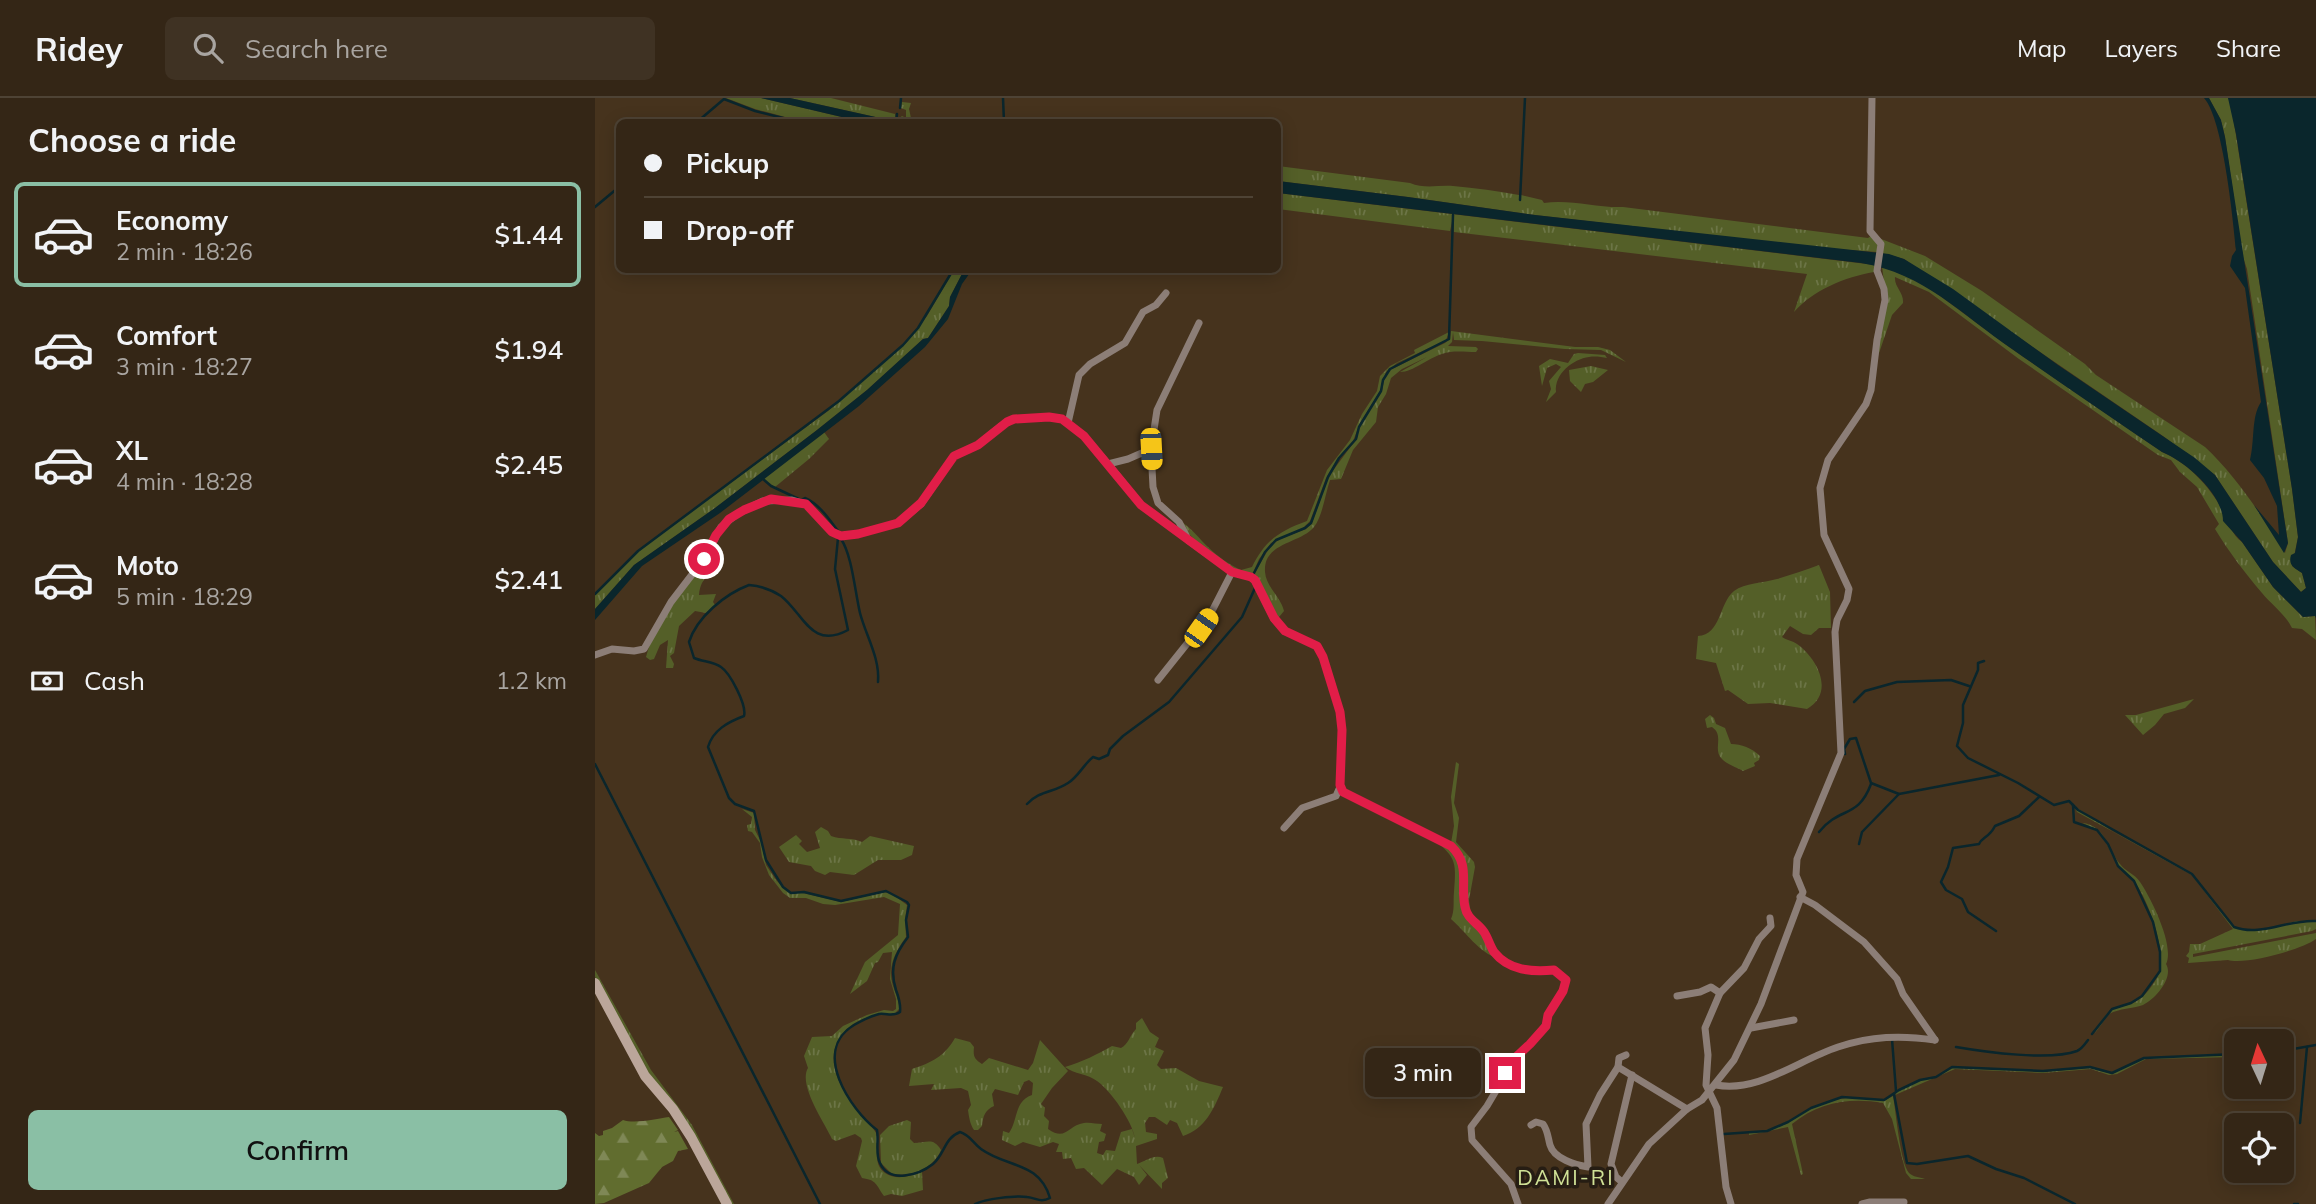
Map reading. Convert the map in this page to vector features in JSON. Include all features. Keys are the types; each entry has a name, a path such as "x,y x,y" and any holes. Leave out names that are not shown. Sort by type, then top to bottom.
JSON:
{"street":[{"path":"1608,1204 1649,1144 1716,1085 1734,1060 1751,1028 1803,889 1796,875 1797,859 1841,753 1835,632 1849,589 1824,535 1820,488 1828,460 1866,404 1871,390 1885,300 1877,271 1881,244 1870,231 1872,98"},
{"path":"1068,423 1079,375 1090,364 1125,343 1143,312 1156,305 1166,293"},
{"path":"1189,541 1178,522 1158,503 1153,487 1151,449 1157,410 1199,323"},
{"path":"595,654 612,649 644,649 671,602 704,559 721,527 744,510 771,499 792,500 806,504 836,534 858,534 898,523 907,518 921,503 954,456 978,445 1007,422 1014,419 1049,417 1062,419 1084,436 1141,505 1232,572 1255,580 1274,618 1285,631 1317,646 1323,657 1340,712 1340,785 1336,796 1302,808 1284,828"},
{"path":"1108,464 1135,457 1151,449"},
{"path":"1158,680 1210,615 1232,572"},
{"path":"1340,785 1343,792 1349,796 1442,840 1458,853 1465,870 1464,906 1500,958 1514,967 1532,972 1554,970 1566,980 1563,991 1548,1015 1546,1026 1516,1057 1487,1106 1471,1127 1472,1140 1511,1184 1518,1204"},
{"path":"1716,1085 1727,1087 1755,1084 1810,1057 1872,1038 1905,1036 1935,1040 1903,994 1897,979 1864,942 1800,897"},
{"path":"1731,1204 1725,1187 1717,1108 1708,1093 1705,1079 1708,1055 1705,1028 1720,993 1744,968 1759,939 1771,926 1770,918"},
{"path":"595,983 645,1076 684,1126 727,1204"},
{"path":"1677,996 1711,987 1720,993"},
{"path":"1751,1028 1794,1020"},
{"path":"1531,1125 1536,1122 1543,1124 1550,1148 1573,1164 1588,1167 1587,1124 1600,1095 1618,1067 1619,1058 1626,1055"},
{"path":"1618,1067 1687,1109"},
{"path":"1622,1182 1616,1177 1611,1164 1632,1075"},
{"path":"1862,1204 1905,1202"}],"green space":[{"path":"726,98 761,98 850,119 793,119"},
{"path":"790,98 831,98 895,114 896,119 884,119"},
{"path":"2209,98 2228,98 2231,104 2292,489 2298,537 2292,566 2302,573 2306,588 2301,592 2273,562 2215,475 2163,436 1904,259 1882,253 1876,237 1925,256 1982,291 2085,364 2096,375 2205,447 2238,484 2285,553 2288,543 2225,137 2221,120"},
{"path":"902,102 911,103 911,118 916,119 898,119 902,116 906,118 906,110 901,108"},
{"path":"1281,166 1421,186 1453,186 1495,191 1519,195 1519,201 1521,195 1542,200 1544,203 1623,207 1868,238 1871,236 1879,245 1877,252 1820,248 1535,215 1281,181"},
{"path":"1281,193 1875,265 1874,272 1830,286 1810,297 1794,312 1807,274 1454,232 1453,217 1450,231 1281,209"},
{"path":"1882,266 1924,284 2009,347 2189,469 2210,492 2235,535 2273,587 2303,617 2315,616 2316,640 2302,629 2292,628 2249,578 2215,529 2219,524 2197,487 2171,460 2158,455 2019,359 1929,292 1895,277 1903,303 1892,315 1878,356 1887,306"},
{"path":"952,273 962,273 950,297 949,306 928,338 923,339 867,390 817,430 715,508 634,565 595,609 595,595 638,551 828,411 907,342 927,316"},
{"path":"1451,331 1575,347 1598,347 1610,350 1626,362 1601,350 1454,340 1453,332 1452,342 1448,346 1476,347 1476,352 1446,353 1400,372 1427,357 1402,369 1391,378 1378,407 1376,422 1353,450 1341,479 1330,480 1322,511 1314,527 1308,533 1276,549 1266,562 1266,577 1284,611 1279,617 1280,622 1253,576 1271,545 1306,529 1312,523 1329,476 1357,438 1359,427 1382,391 1390,370 1445,343 1450,339"},
{"path":"1449,332 1446,340 1397,363 1386,372 1380,391 1360,423 1353,441 1326,478 1310,521 1302,529 1271,543 1259,559 1252,575 1241,573 1211,556 1186,530 1180,521 1228,563 1241,570 1252,567 1268,543 1307,521 1327,470 1350,440 1377,391 1380,376 1390,366 1415,353 1414,350"},
{"path":"1574,354 1605,355 1607,358 1583,358 1571,364 1558,379 1556,392 1546,402 1551,389 1549,381 1561,367 1556,364 1547,368 1542,386 1539,366 1550,359 1568,363"},
{"path":"1591,366 1608,370 1593,382 1585,384 1581,392 1570,381 1569,370"},
{"path":"824,432 829,439 775,487 763,479"},
{"path":"723,555 723,561 702,583 699,595 716,594 713,602 715,605 706,613 695,611 679,626 674,653 670,656 673,668 666,668 668,640 660,645 654,659 650,660 646,657 651,643 671,606 705,561 710,562"},
{"path":"1819,565 1830,592 1831,628 1819,628 1811,635 1803,634 1790,626 1782,637 1805,650 1817,667 1822,685 1815,702 1807,709 1770,703 1748,704 1728,690 1725,691 1716,663 1696,659 1698,636 1706,634 1716,624 1729,596 1738,588"},
{"path":"2194,699 2185,708 2164,714 2143,735 2125,715 2136,715"},
{"path":"1710,715 1716,724 1725,728 1731,744 1746,747 1760,756 1754,763 1755,766 1743,771 1722,759 1718,751 1718,734 1712,727 1707,728 1705,719"},
{"path":"1456,762 1459,764 1454,803 1459,818 1456,842 1474,862 1475,867 1469,900 1471,915 1469,905 1467,868 1459,851 1451,843 1454,826 1451,797"},
{"path":"2074,806 2112,831 2192,874 2234,928 2257,931 2297,921 2316,921 2316,929 2312,931 2193,954 2193,957 2316,933 2316,939 2298,948 2259,958 2188,963 2189,958 2186,956 2190,944 2200,944 2233,929 2192,875 2077,812"},
{"path":"742,809 754,813 755,830 761,842 766,865 788,892 841,902 884,892 892,894 907,905 906,937 895,954 891,972 899,1009 894,1014 868,1017 850,1026 837,1042 834,1064 841,1086 876,1133 877,1160 881,1169 899,1177 922,1172 923,1190 902,1196 884,1196 873,1182 862,1178 856,1166 861,1138 855,1134 836,1141 832,1139 806,1084 808,1068 804,1056 812,1037 832,1036 843,1026 867,1015 896,1009 890,979 892,952 883,953 867,981 850,994 865,962 898,935 900,904 884,897 835,905 806,898 790,898 769,875 762,857 760,843 752,832 748,831 747,825 751,824 752,817"},
{"path":"2082,823 2096,828 2101,833 2120,864 2140,882 2161,922 2168,956 2168,975 2158,993 2143,1005 2109,1014 2095,1033 2110,1011 2129,1005 2142,997 2155,981 2161,963 2155,926 2139,889 2114,859 2098,831"},
{"path":"821,827 835,837 862,842 870,836 914,846 912,855 901,860 878,860 854,875 830,872 825,875 811,866 789,862 779,847 796,835 802,841 799,844 807,852 820,848 815,832"},
{"path":"1430,836 1443,842 1459,860 1462,900 1499,959 1479,947 1451,919 1455,872 1453,860"},
{"path":"595,970 651,1070 692,1125 734,1204 730,1204 649,1075 595,977"},
{"path":"1142,1018 1150,1032 1159,1038 1155,1047 1164,1051 1157,1065 1161,1069 1176,1068 1199,1081 1223,1087 1208,1117 1191,1133 1183,1136 1177,1123 1170,1120 1167,1125 1155,1117 1149,1117 1145,1123 1146,1132 1157,1134 1157,1139 1136,1146 1137,1164 1153,1157 1163,1158 1168,1178 1162,1183 1162,1189 1139,1165 1147,1175 1139,1185 1134,1177 1117,1169 1102,1185 1084,1168 1076,1169 1071,1158 1063,1159 1062,1152 1056,1152 1059,1144 1053,1142 1040,1147 1023,1142 1015,1146 1002,1140 1003,1131 1009,1133 1012,1128 1019,1106 1032,1095 1033,1083 1029,1080 1024,1082 1018,1095 995,1089 992,1094 994,1106 987,1111 978,1130 974,1130 970,1120 968,1091 961,1088 931,1090 934,1084 909,1086 912,1069 937,1058 955,1038 970,1042 974,1047 975,1057 982,1064 989,1058 1028,1070 1040,1040 1068,1071 1041,1104 1045,1108 1044,1116 1049,1121 1048,1129 1059,1134 1079,1124 1102,1124 1100,1131 1106,1134 1104,1141 1099,1142 1097,1153 1103,1155 1106,1150 1115,1151 1121,1132 1132,1129 1135,1138 1133,1131 1130,1123 1103,1086 1065,1067 1112,1046 1123,1047 1136,1029 1136,1023"},
{"path":"2224,1055 2146,1059 2117,1074 2109,1075 2091,1069 2043,1073 1955,1069 1895,1095 1899,1090 1953,1068 2043,1072 2090,1068 2112,1074 2145,1058"},
{"path":"1893,1096 1906,1167 1909,1173 1925,1179 1911,1179 1906,1173 1892,1119 1883,1103 1835,1103 1813,1111 1792,1124 1803,1174 1801,1175 1788,1127 1749,1135 1785,1123 1828,1102 1851,1098 1884,1101"},
{"path":"669,1117 678,1130 674,1132 678,1131 688,1149 678,1151 673,1161 662,1167 649,1183 604,1203 595,1204 595,1133 603,1135 603,1131 623,1120"},
{"path":"907,1120 911,1122 910,1139 914,1143 932,1142 941,1150 933,1162 921,1170 892,1174 881,1163 880,1135 889,1126"}],"water":[{"path":"761,98 790,98 884,119 850,119"},
{"path":"2204,98 2209,98 2221,120 2225,137 2288,543 2284,553 2254,505 2279,535 2277,506 2264,478 2250,460 2256,415 2261,402 2245,288 2230,266 2236,250 2222,147 2211,109"},
{"path":"2228,98 2316,98 2316,618 2303,617 2273,587 2242,542 2223,521 2217,500 2210,490 2191,471 1941,297 1904,276 1861,263 1281,193 1281,181 1535,215 1889,254 1904,259 1953,289 2058,365 2195,458 2215,475 2273,562 2301,592 2306,588 2302,573 2294,568 2290,561 2291,555 2295,553 2298,537 2292,489"},
{"path":"962,273 970,273 962,284 948,319 925,347 859,406 720,513 642,566 595,620 595,609 634,565 715,508 817,430 867,390 923,339 928,338 949,306 950,297"}],"waterway":[{"path":"900,108 901,98"},
{"path":"1003,98 1004,119"},
{"path":"1520,200 1525,98"},
{"path":"701,119 724,99 787,119"},
{"path":"896,119 897,114"},
{"path":"595,207 616,190"},
{"path":"1254,573 1265,552 1276,540 1311,523 1328,477 1339,458 1356,439 1359,427 1381,391 1383,380 1390,369 1449,339 1453,215"},
{"path":"595,594 638,551 839,401 903,345 918,328 951,273"},
{"path":"763,479 771,486 815,504 838,531"},
{"path":"838,538 835,569 848,630 825,636 817,633 781,596 749,585 722,600 698,624 689,642 694,658 725,670 737,690 744,711 744,716 717,731 708,747 729,798 735,804 754,811 766,860 783,887 791,893 804,892 841,901 886,891 909,905 906,920 908,937 893,968 900,1012 892,1015 879,1014 854,1025 842,1036 836,1049 835,1064 847,1094 866,1121 877,1130 879,1159 884,1170 890,1174 905,1176 927,1168 937,1160 951,1138 960,1132 991,1155 1030,1171 1045,1186 1050,1198 1041,1200 1008,1197 975,1204"},
{"path":"841,539 848,554 860,613 875,656 878,682"},
{"path":"1027,804 1037,796 1068,783 1093,757 1099,759 1108,755 1110,749 1123,736 1169,702 1242,617 1255,588"},
{"path":"1984,661 1978,663 1978,670 1963,705 1963,723 1957,746 1968,758 2054,805 2069,801 2078,810 2192,874 2234,927 2254,930 2316,921"},
{"path":"1854,702 1865,691 1897,682 1951,680 1969,686"},
{"path":"1845,754 1844,749 1850,739 1856,738 1871,783 1899,794 1999,775"},
{"path":"595,764 820,1204"},
{"path":"1819,832 1834,818 1860,803 1871,784"},
{"path":"1859,844 1862,832 1899,794"},
{"path":"1996,931 1968,912 1962,899 1946,890 1941,882 1953,848 1979,844 1995,826 2019,816 2039,797"},
{"path":"2073,805 2074,822 2097,830 2108,844 2118,866 2134,881 2153,922 2160,952 2160,971 2142,996 2112,1009 2092,1034"},
{"path":"1892,1039 1896,1091"},
{"path":"1956,1047 2017,1055 2051,1055 2077,1051 2088,1040"},
{"path":"2294,1049 2316,1045"},
{"path":"2300,1123 2307,1047"},
{"path":"1724,1134 1767,1131 1811,1108 1842,1097 1884,1100 1899,1090 1920,1080 1936,1077 1952,1067 2043,1071 2090,1067 2112,1073 2144,1058 2224,1055"},
{"path":"1894,1094 1907,1163 1917,1164 1968,1156 2024,1178 2075,1204"}],"district":[{"name":"DAMI-RI","path":"1566,1178"}],"route":[{"path":"704,559 710,544 729,519 771,499 806,504 832,532 841,536 898,523 915,511 948,463 959,452 978,445 1014,419 1062,419 1084,436 1141,505 1232,572 1255,580 1274,618 1285,631 1317,646 1340,712 1340,785 1343,792 1451,846 1458,853 1465,870 1464,906 1470,919 1484,932 1492,950 1514,967 1532,972 1554,970 1566,980 1563,991 1548,1015 1546,1026 1516,1057 1505,1073"}]}
